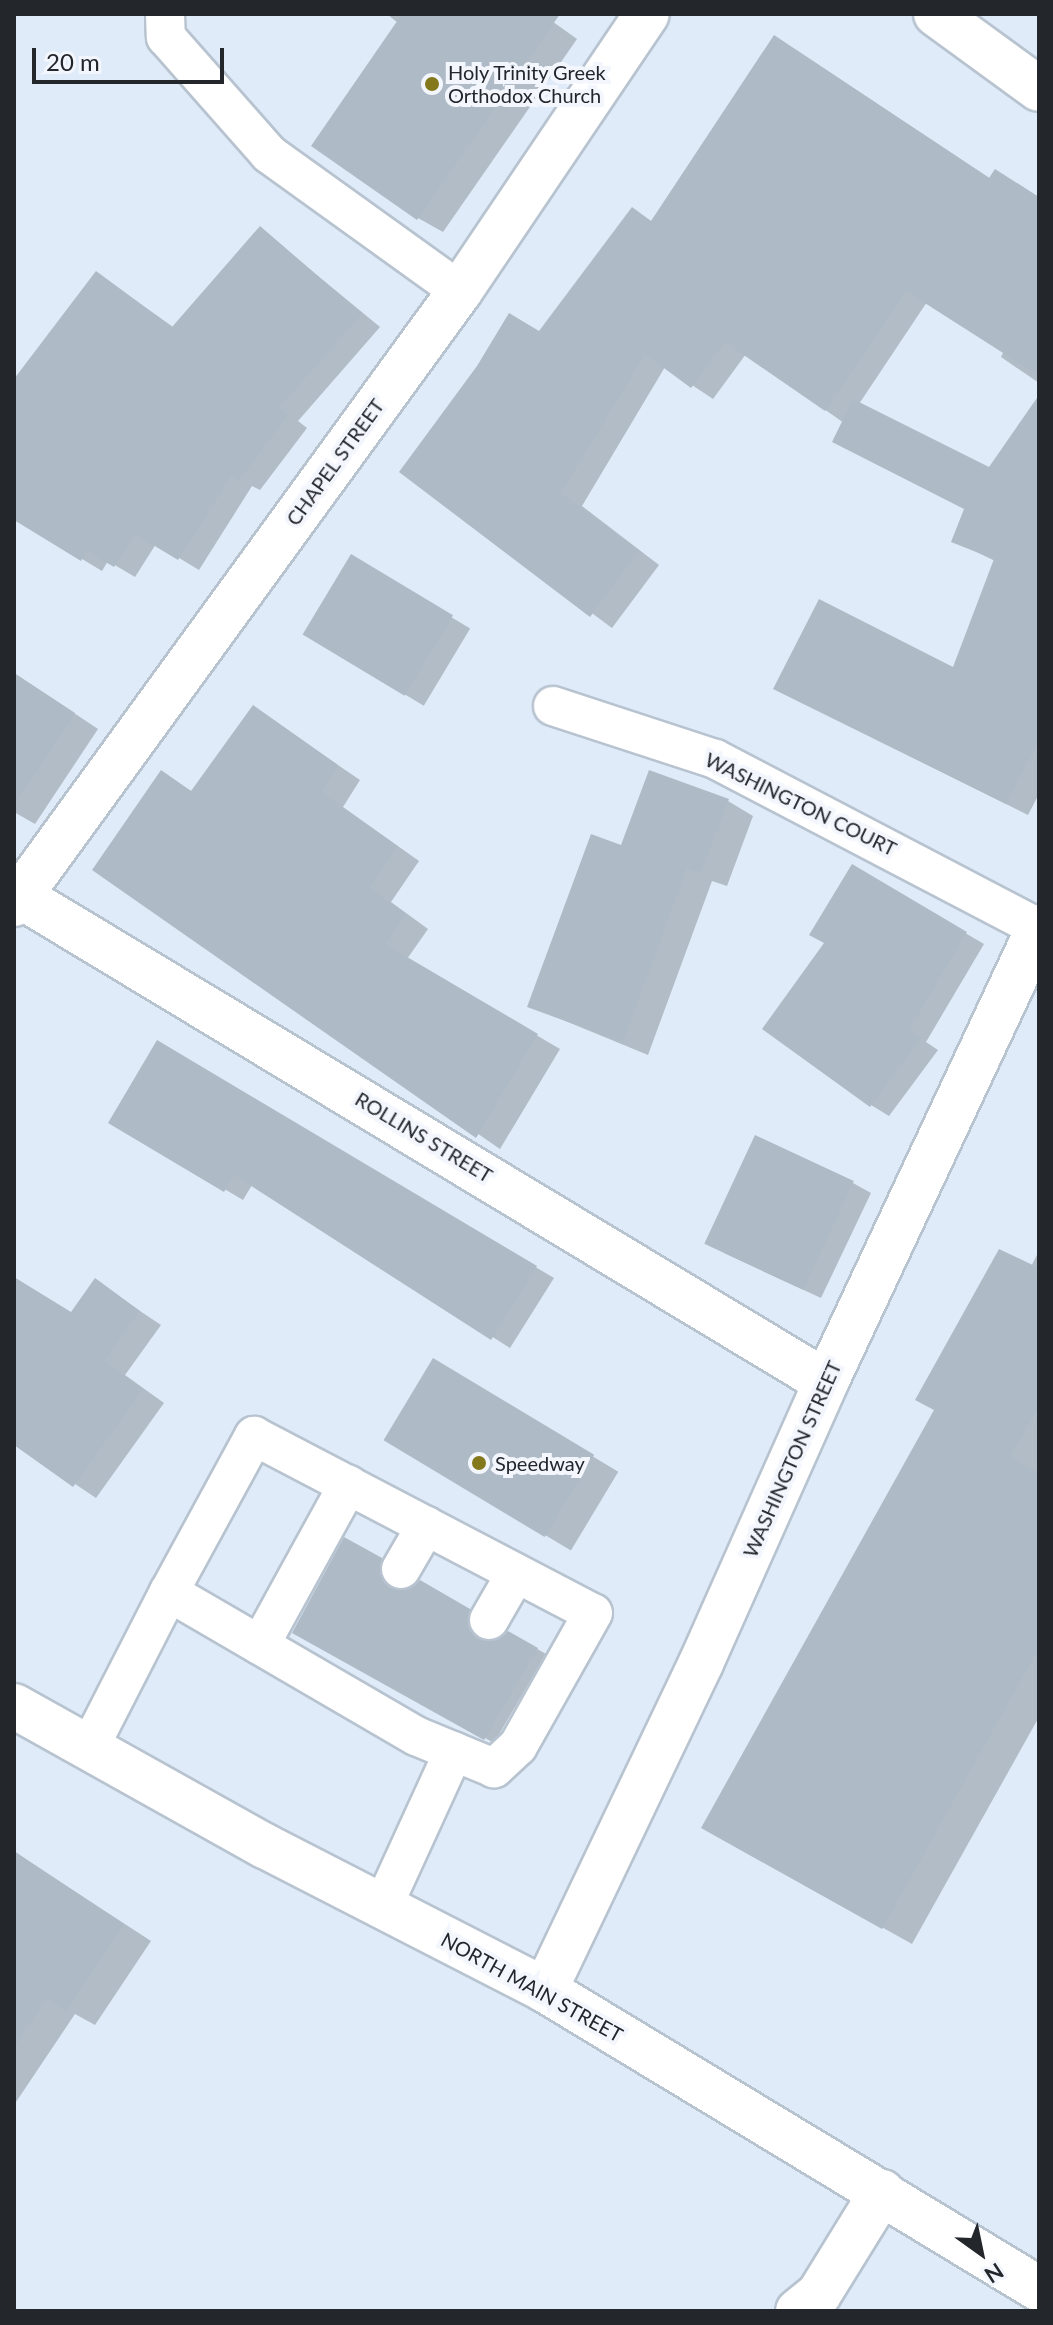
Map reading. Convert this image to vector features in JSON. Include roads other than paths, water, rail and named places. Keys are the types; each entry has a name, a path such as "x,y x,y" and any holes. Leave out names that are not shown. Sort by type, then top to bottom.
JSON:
{"street":[{"name":"CHAPEL STREET","path":"17,900 460,291 647,14"},
{"path":"936,14 1039,89"},
{"name":"ROLLINS STREET","path":"17,900 826,1382"},
{"name":"WASHINGTON STREET","path":"545,1990 701,1663 826,1382 1039,927"},
{"name":"NORTH MAIN STREET","path":"14,1706 545,1990 1039,2289"},
{"path":"798,2311 819,2294 882,2192"}],"lane":[{"path":"165,14 166,37 269,154 460,291"},
{"name":"WASHINGTON COURT","path":"553,706 715,759 1039,927"},
{"path":"89,1748 169,1592 254,1436 593,1613 518,1746 494,1768 454,1751 425,1725 341,1676 260,1645 169,1592"},
{"path":"260,1645 348,1485"},
{"path":"401,1569 426,1526"},
{"path":"489,1620 516,1573"},
{"path":"383,1906 454,1751"}],"place":[{"name":"Holy Trinity Greek Orthodox Church","path":"432,84"},
{"name":"Speedway","path":"479,1463"}]}
